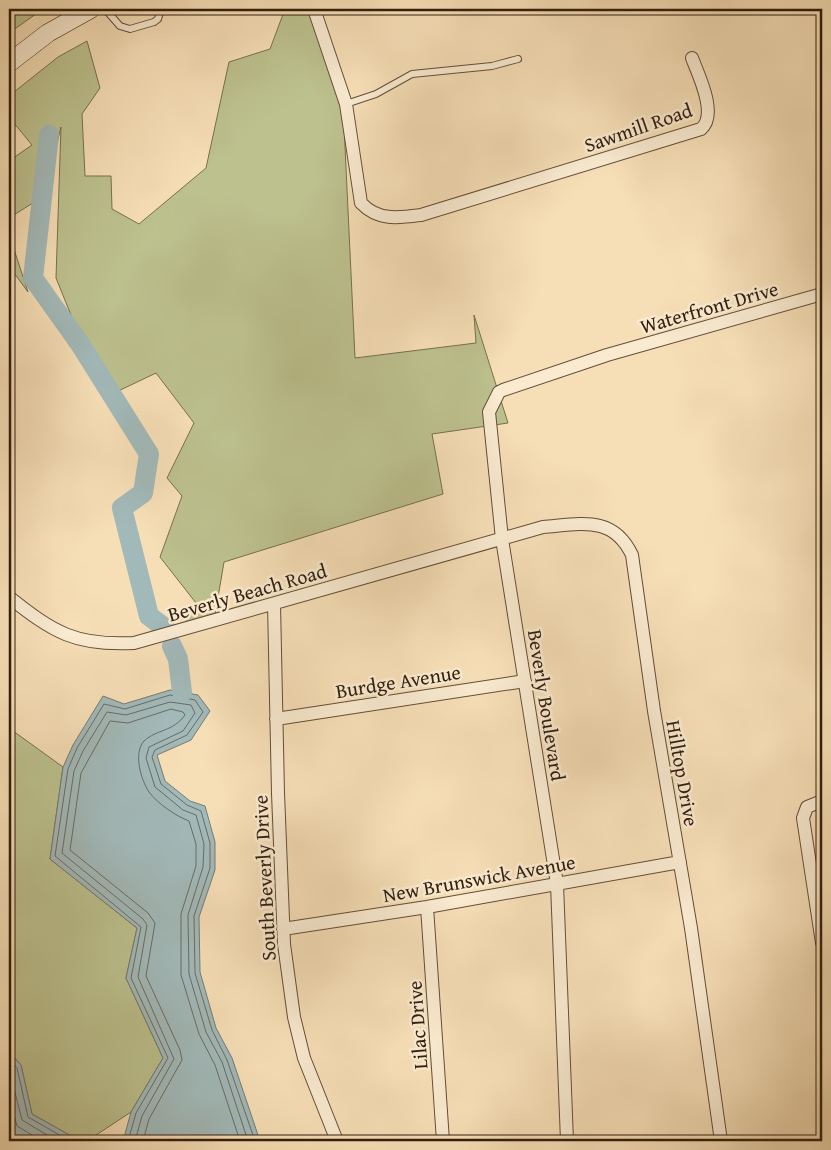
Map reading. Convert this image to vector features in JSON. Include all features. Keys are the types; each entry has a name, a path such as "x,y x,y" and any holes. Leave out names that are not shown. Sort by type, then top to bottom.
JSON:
{"main road":[{"path":"9,63 48,33 91,9"}],"street":[{"path":"314,9 346,104"},
{"name":"Sawmill Road","path":"346,104 361,203 367,210 386,218 421,215 701,129 706,125 709,116 704,93 692,58"},
{"name":"Waterfront Drive","path":"607,355 822,294"},
{"name":"Beverly Boulevard","path":"568,1141 557,884 502,539 489,412 499,392 503,390 607,355"},
{"name":"Hilltop Drive","path":"502,539 544,527 589,523 615,532 626,541 632,555 654,711 680,862 721,1141"},
{"name":"Beverly Beach Road","path":"9,597 44,625 62,634 106,644 134,643 502,539"},
{"name":"South Beverly Drive","path":"274,604 276,719 284,929 294,1017 302,1050 337,1141"},
{"name":"Burdge Avenue","path":"276,719 525,681"},
{"path":"822,800 807,807 803,818 822,944"},
{"name":"New Brunswick Avenue","path":"284,929 427,907 680,862"},
{"name":"Lilac Drive","path":"427,907 443,1141"}],"lane":[{"path":"105,9 120,26 130,29 154,22 158,19 161,9"},
{"path":"346,104 376,94 412,74 492,66 518,59"}],"green space":[{"path":"9,9 43,9 9,33"},
{"path":"285,9 309,9 343,104 355,358 476,343 474,315 508,423 432,434 443,494 224,562 215,615 185,623 196,603 160,557 182,496 167,478 194,423 156,373 114,393 73,320 56,278 61,127 44,196 9,218 9,161 32,145 9,117 9,96 58,57 87,41 100,88 82,114 85,176 111,176 112,209 139,224 206,168 229,62 270,49"},
{"path":"9,234 28,292 9,266"},
{"path":"9,728 63,767 50,859 137,928 126,978 163,1058 131,1112 87,1141 80,1141 32,1114 21,1065 9,1052"}],"water":[{"path":"170,690 198,695 210,711 191,740 157,755 165,781 190,801 205,806 215,842 215,870 199,917 200,972 216,1028 232,1058 260,1141 123,1141 131,1112 163,1058 126,978 137,928 50,859 63,767 73,745 103,696 124,704"},
{"path":"9,1052 21,1065 32,1114 80,1141 9,1141"}],"waterway":[{"path":"49,135 33,278 80,344 149,454 143,493 122,508 149,616 165,628"},
{"path":"172,646 178,659 182,692"}]}
